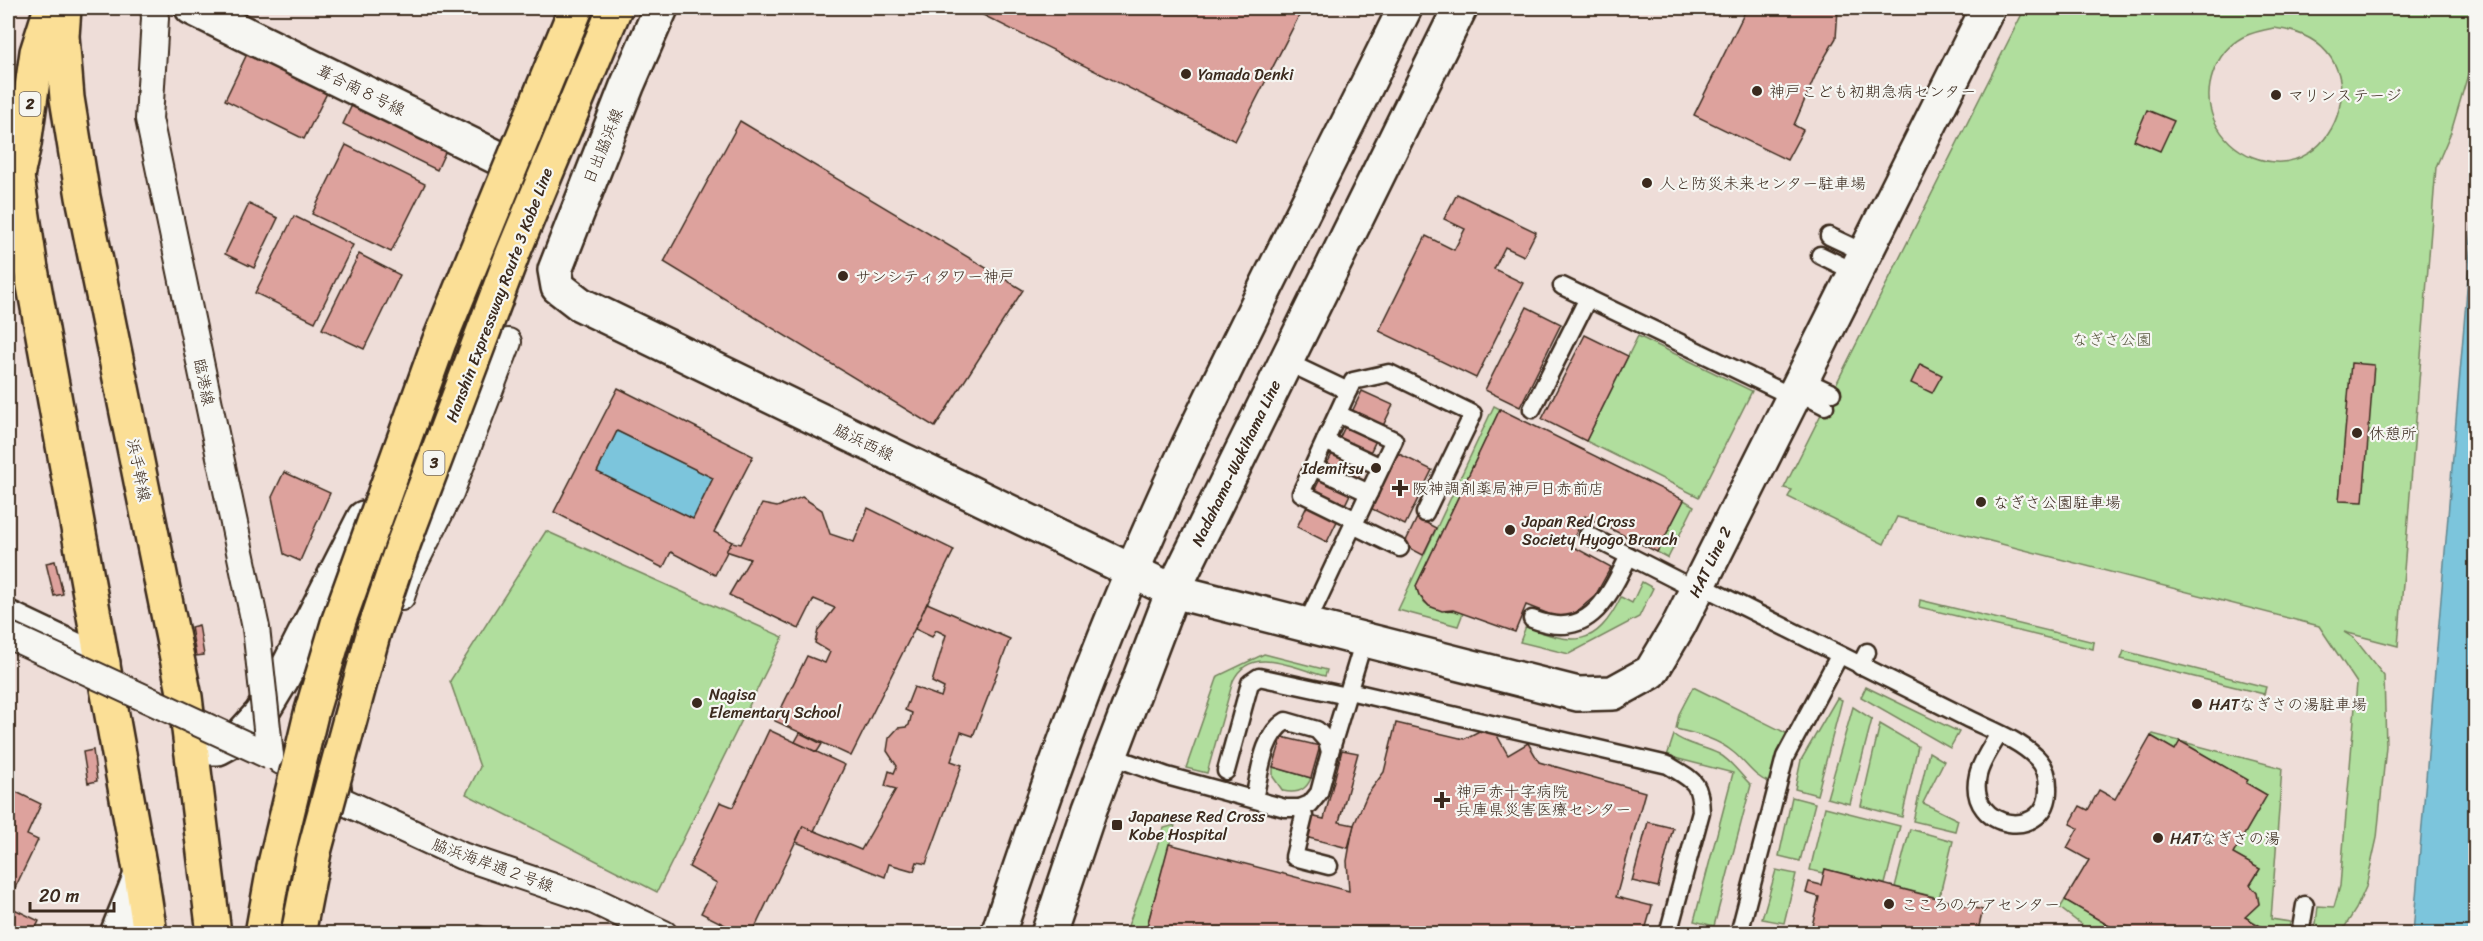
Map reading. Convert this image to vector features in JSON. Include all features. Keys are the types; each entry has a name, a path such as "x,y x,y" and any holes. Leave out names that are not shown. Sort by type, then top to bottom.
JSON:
{"main road":[{"name":"2","path":"12,188 24,144 37,52 51,8"},
{"name":"浜手幹線","path":"64,8 62,36 67,98 83,197 181,676 214,933"},
{"name":"3","path":"262,933 274,868 311,714 339,620 439,342 574,8"},
{"name":"Hanshin Expressway Route 3 Kobe Line","path":"298,933 317,840 374,632 404,543 513,253 615,8"},
{"path":"8,117 12,188 31,269 150,933"}],"street":[{"name":"葺合南８号線","path":"192,8 529,173"},
{"path":"529,173 518,139 574,8"},
{"path":"191,748 218,747 242,735 261,714 282,679 403,441 529,173 597,8"},
{"name":"日出脇浜線","path":"558,287 555,270 623,96 661,8"},
{"path":"998,933 1034,823 1083,690 1132,572 1184,456 1405,8"},
{"name":"Nadahama-Wakihama Line","path":"1048,933 1173,591 1460,8"},
{"name":"HAT Line 2","path":"1173,591 1578,694 1613,693 1651,672 1679,625 1988,8"},
{"name":"臨港線","path":"154,13 149,119 256,628 270,756"},
{"path":"8,244 13,246 31,269"},
{"name":"脇浜西線","path":"558,287 580,304 1173,591"},
{"path":"339,788 408,576 450,493 508,342"},
{"path":"8,618 103,663"},
{"name":"脇浜海岸通２号線","path":"8,636 339,788 336,798 462,856 595,901 664,933"},
{"path":"517,857 681,933"},
{"path":"117,933 141,875"}],"lane":[{"path":"1830,236 1860,263"},
{"path":"1820,255 1860,263"},
{"path":"1562,286 1797,389 1829,399"},
{"path":"1532,409 1588,298"},
{"path":"1286,361 1348,391"},
{"path":"1400,548 1301,493 1353,381 1389,373 1473,414 1425,513"},
{"path":"1305,625 1394,440 1338,414"},
{"path":"1325,441 1381,467"},
{"path":"1313,467 1369,493"},
{"path":"1587,536 1839,656 1870,662 2025,748 2039,759 2048,777 2049,795 2043,811 2030,820 2015,824 1997,820 1982,807 1976,791 1978,772 1999,734"},
{"path":"1532,619 1562,626 1576,624 1590,616 1603,604 1629,556"},
{"path":"1111,756 1167,776 1285,808 1300,808 1310,804 1319,793 1364,640"},
{"path":"1739,933 1785,757 1839,656"},
{"path":"1226,771 1250,683 1259,677 1346,698 1668,765 1692,781 1701,791 1701,812 1668,933"},
{"path":"1317,730 1327,726 1346,698"},
{"path":"1254,799 1269,740 1276,727 1286,721 1317,730 1327,741 1330,752"},
{"path":"1300,808 1304,816 1294,857 1329,866"},
{"path":"2300,933 2305,904"}],"green space":[{"name":"なぎさ公園","path":"2025,8 2475,8 2475,51 2451,132 2436,167 2398,646 2344,632 2354,638 2384,676 2386,746 2377,838 2366,887 2341,933 2315,933 2318,906 2334,907 2340,886 2357,683 2319,626 1897,517 1884,544 1788,497 1792,490 1784,488","holes":["2274,28 2309,38 2331,58 2340,83 2339,110 2328,134 2309,153 2284,162 2253,157 2240,151 2221,132 2210,108 2210,85 2218,62 2233,44 2258,31"]},
{"path":"1638,336 1752,391 1699,497 1586,441"},
{"path":"1494,406 1500,409 1416,586 1419,595 1429,605 1463,613 1458,626 1398,610"},
{"path":"1684,500 1694,506 1668,558 1657,552"},
{"path":"546,531 783,637 657,892 466,794 480,767 450,681"},
{"path":"1642,582 1653,588 1639,617 1569,654 1520,642 1526,626 1543,633 1570,639 1592,634 1612,614 1621,597 1632,603"},
{"path":"1920,600 2094,642 2093,649 1919,607"},
{"path":"2124,651 2266,687 2264,694 2121,659"},
{"path":"1264,654 1327,670 1325,676 1287,664 1261,661 1250,663 1233,681 1207,773 1186,768 1218,676"},
{"path":"1693,687 1788,734 1777,751 1769,782 1758,777 1738,756 1720,743 1676,729 1679,714"},
{"path":"1866,687 1959,732 1950,748 1861,697"},
{"path":"1837,698 1842,700 1817,795 1795,789 1801,760"},
{"path":"1853,707 1872,719 1850,804 1827,798"},
{"path":"1880,724 1918,746 1902,817 1861,806"},
{"path":"2153,734 2181,741 2175,750 2151,736"},
{"path":"1674,735 1724,757 1751,785 1714,926 1694,921 1733,773 1667,756"},
{"path":"2182,742 2282,768 2271,919 2290,922 2289,933 2273,933 2245,917 2259,904 2257,893 2250,885 2260,869 2233,854 2267,795 2246,783 2247,780"},
{"path":"1929,752 1944,761 1923,803 1958,820 1955,831 1913,821"},
{"path":"1273,767 1311,778 1300,790 1283,791 1273,777"},
{"path":"1792,797 1815,803 1800,861 1779,856"},
{"path":"1825,807 1900,826 1885,884 1825,869 1824,873 1810,870"},
{"path":"1175,825 1145,933 1125,934 1164,828"},
{"path":"1910,829 1953,841 1939,898 1895,887"},
{"path":"1776,870 1796,874 1784,923 1762,919"},
{"path":"2065,900 2123,933 2092,933 2060,908"}],"water":[{"path":"2475,194 2475,933 2413,933"},
{"path":"617,431 713,478 693,519 597,472"}],"building":[{"name":"Yamada Denki","path":"969,8 1303,8 1235,141"},
{"name":"神戸こども初期急病センター","path":"1747,8 1838,9 1836,38 1819,67 1794,125 1803,130 1787,160 1694,115"},
{"path":"247,54 327,93 304,139 225,100"},
{"path":"352,105 446,150 437,170 343,124"},
{"path":"2147,110 2174,121 2160,151 2134,140"},
{"name":"サンシティタワー神戸","path":"740,121 1023,290 935,427 664,262"},
{"path":"346,145 425,184 391,252 312,214"},
{"path":"1457,194 1536,232 1524,256 1505,247 1494,269 1523,283 1476,378 1379,331 1426,236 1454,250 1465,229 1444,219"},
{"path":"249,204 278,218 254,268 225,254"},
{"path":"294,216 353,245 315,322 255,293"},
{"path":"359,254 400,275 364,349 322,329"},
{"path":"1527,307 1561,324 1520,407 1485,390"},
{"path":"1585,335 1628,356 1586,441 1542,419"},
{"name":"休憩所","path":"2351,363 2374,365 2363,502 2339,501"},
{"path":"1920,364 1942,375 1932,393 1911,383"},
{"path":"618,388 753,456 714,532 732,542 715,575 671,552 663,568 554,512","holes":["617,431 713,478 693,519 597,472"]},
{"path":"1362,391 1393,405 1327,542 1297,527"},
{"name":"Japan Red Cross Society Hyogo Branch","path":"1500,409 1684,500 1657,552 1585,516 1570,545 1611,567 1595,596 1574,614 1566,617 1554,616 1526,605 1515,632 1453,610 1442,611 1429,606 1419,595 1416,586"},
{"name":"阪神調剤薬局神戸日赤前店","path":"1395,452 1432,470 1405,525 1368,507"},
{"path":"284,472 330,493 300,561 284,554 272,497"},
{"path":"802,497 822,510 830,534 854,542 868,508 954,550 851,756 775,721 807,656 825,663 830,652 815,643 818,630 835,608 814,599 799,629 729,595 750,559 726,551 732,542 741,544 762,504 777,507"},
{"path":"1417,518 1436,528 1423,555 1404,545"},
{"path":"55,561 63,594 54,596 46,563"},
{"path":"927,603 1010,639 973,736 961,732 951,761 962,765 926,864 917,862 914,871 889,864 885,877 796,842 803,826 861,850 896,789 885,786 889,771 894,773 897,766 887,751 889,738 898,728 909,725 912,713 905,710 914,687 941,697 944,688 932,682 946,635 936,630 932,637 915,629"},
{"path":"199,625 204,655 196,656 191,627"},
{"path":"1396,723 1464,739 1491,725 1508,755 1528,743 1539,762 1645,792 1616,897 1652,906 1644,934 1145,934 1169,844 1349,891 1347,861 1353,827 1367,795 1384,772"},
{"path":"769,730 845,765 814,831 803,826 752,934 743,934 701,913 717,883 689,867 720,802 733,807"},
{"path":"800,733 822,744 817,752 795,742"},
{"name":"HATなぎさの湯","path":"2151,736 2175,750 2180,741 2248,780 2246,783 2267,795 2233,854 2260,869 2250,885 2257,893 2259,904 2245,917 2260,926 2256,934 2240,934 2227,927 2223,934 2123,934 2065,900 2089,860 2067,848 2078,828 2070,824 2080,806 2088,810 2099,790 2115,799"},
{"path":"1282,737 1320,746 1311,778 1273,767"},
{"path":"93,750 97,781 88,783 83,752"},
{"path":"1342,750 1358,753 1339,822 1354,825 1348,848 1305,837 1310,816 1324,819"},
{"path":"8,788 41,804 27,835 38,840 14,890 8,887"},
{"path":"1648,822 1673,828 1658,887 1632,881"},
{"name":"こころのケアセンター","path":"1825,869 1983,910 1977,934 1810,934 1819,897 1806,893 1809,882 1821,885"},
{"path":"8,906 39,921 33,934 8,934"},
{"path":"478,925 512,934 476,934"}],"place":[{"name":"Yamada Denki","path":"1186,74"},
{"name":"神戸こども初期急病センター","path":"1757,91"},
{"name":"マリンステージ","path":"2276,95"},
{"name":"人と防災未来センター駐車場","path":"1647,183"},
{"name":"サンシティタワー神戸","path":"843,276"},
{"name":"休憩所","path":"2357,433"},
{"name":"Idemitsu","path":"1376,468"},
{"name":"阪神調剤薬局神戸日赤前店","path":"1400,488"},
{"name":"なぎさ公園駐車場","path":"1981,502"},
{"name":"Japan Red Cross Society Hyogo Branch","path":"1510,530"},
{"name":"Nagisa Elementary School","path":"697,703"},
{"name":"HATなぎさの湯駐車場","path":"2197,704"},
{"name":"神戸赤十字病院 兵庫県災害医療センター","path":"1442,800"},
{"name":"Japanese Red Cross Kobe Hospital","path":"1117,825"},
{"name":"HATなぎさの湯","path":"2158,838"},
{"name":"こころのケアセンター","path":"1889,904"}]}
